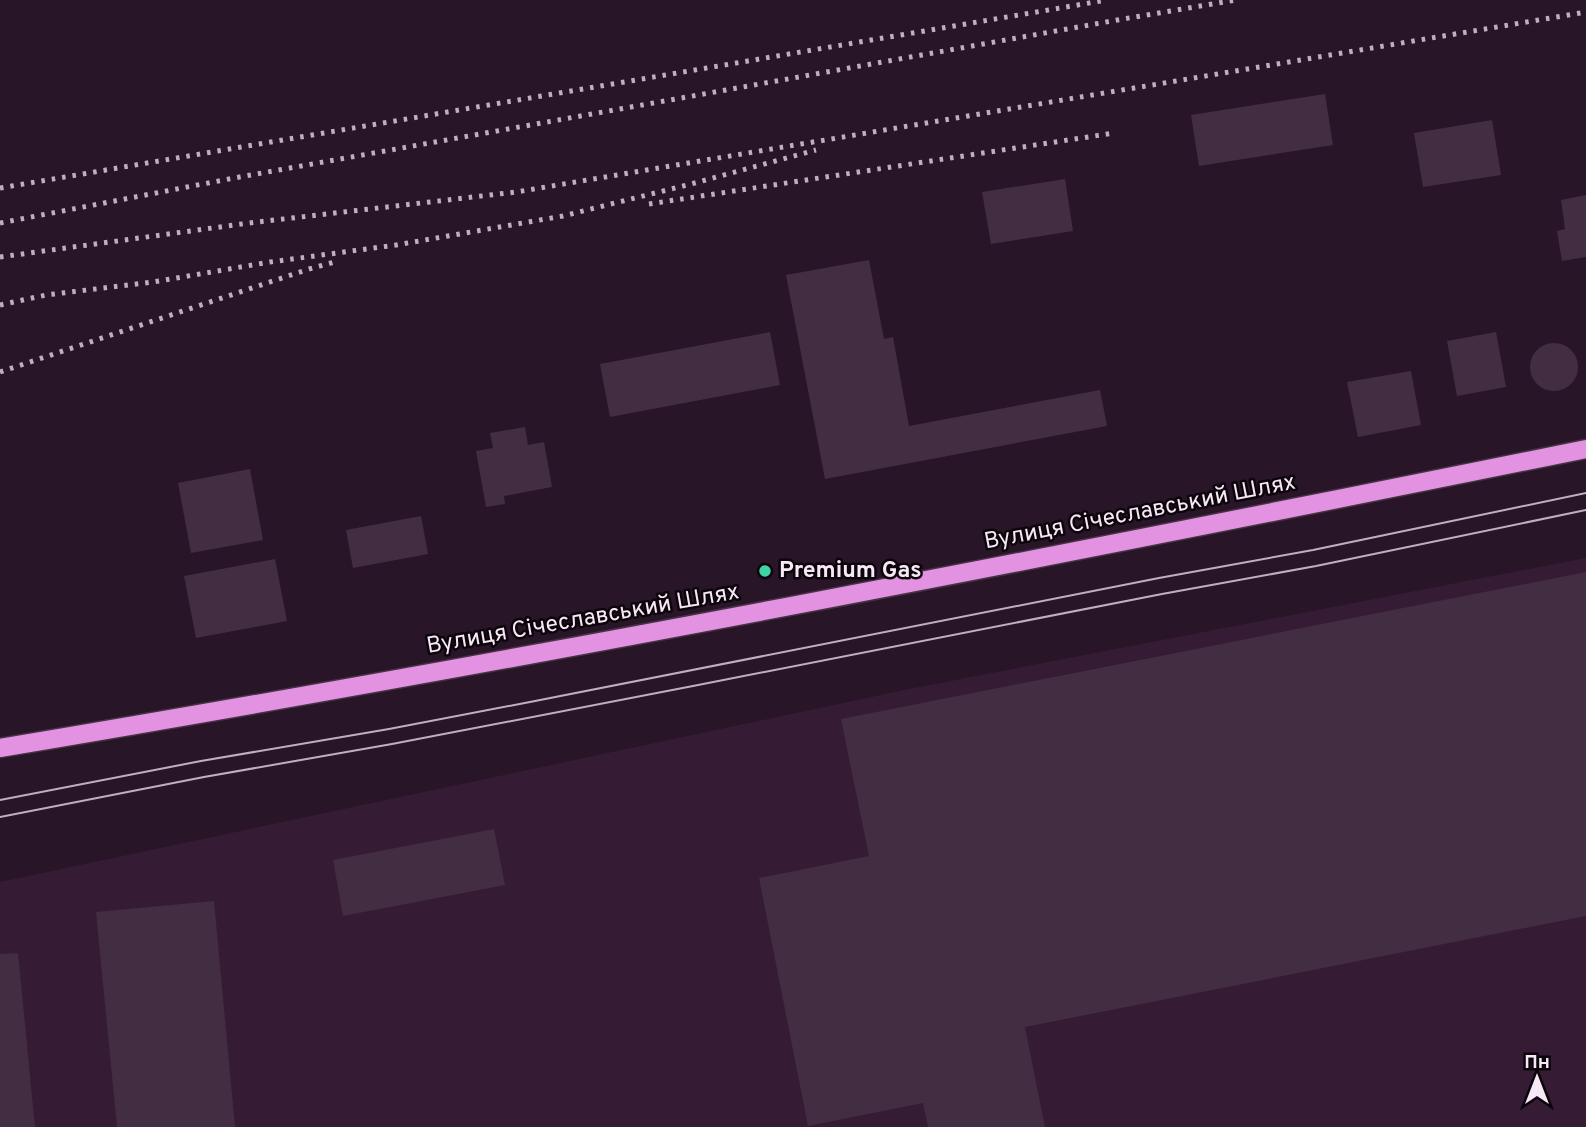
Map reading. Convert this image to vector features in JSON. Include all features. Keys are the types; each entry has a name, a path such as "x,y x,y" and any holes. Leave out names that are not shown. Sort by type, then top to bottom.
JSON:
{"main road":[{"name":"Вулиця Січеславський Шлях","path":"0,748 186,717 759,612 1586,449"}],"shaded area":[{"path":"1586,558 1586,1127 0,1127 0,882 909,689"}],"building":[{"path":"1325,94 1333,145 1199,166 1191,115"},
{"path":"1492,120 1501,175 1423,187 1414,133"},
{"path":"1065,179 1073,231 991,244 982,192"},
{"path":"1586,195 1586,257 1562,261 1557,231 1565,229 1561,200"},
{"path":"869,260 884,339 893,337 909,426 1100,390 1107,426 825,479 786,275"},
{"path":"770,332 780,385 610,417 600,364"},
{"path":"1496,332 1506,387 1457,396 1447,341"},
{"path":"1554,343 1571,350 1578,367 1571,384 1554,391 1537,384 1530,367 1537,350"},
{"path":"1411,371 1421,425 1358,437 1347,382"},
{"path":"525,427 528,445 544,442 552,487 504,496 505,504 486,507 476,451 493,448 490,433"},
{"path":"250,469 263,540 191,553 178,483"},
{"path":"421,516 428,554 353,568 346,530"},
{"path":"275,559 287,621 196,638 184,576"},
{"path":"1586,572 1586,916 1025,1027 1045,1127 928,1127 923,1103 808,1126 759,878 869,856 841,719"},
{"path":"494,829 505,885 343,916 333,860"},
{"path":"214,901 235,1127 117,1127 96,912"},
{"path":"18,953 35,1127 0,1127 0,954"}],"tram line":[{"path":"0,800 530,702 1313,550 1586,493"},
{"path":"0,817 1316,566 1586,510"}],"railway":[{"path":"0,188 1107,0"},
{"path":"0,223 234,178 1236,0"},
{"path":"0,257 249,223 516,192 1586,12"},
{"path":"649,204 1114,133"},
{"path":"0,305 46,295 153,282 270,262 396,245 563,216 816,150"},
{"path":"0,372 338,261"}],"place":[{"name":"Premium Gas","path":"765,571"}]}
